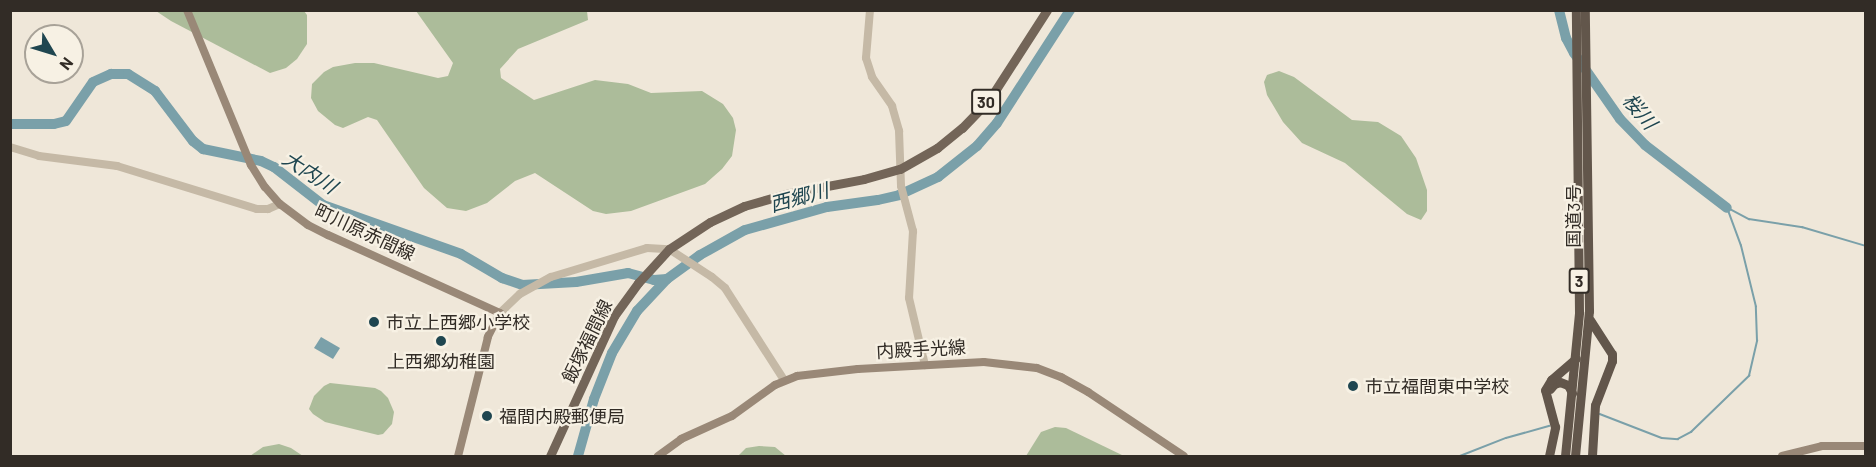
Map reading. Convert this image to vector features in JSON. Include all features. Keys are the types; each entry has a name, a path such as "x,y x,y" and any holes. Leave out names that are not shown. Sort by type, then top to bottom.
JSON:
{"highway":[{"name":"国道3号","path":"1576,10 1581,27"},
{"name":"国道3号","path":"1572,456 1573,398 1589,312 1581,27 1585,10"},
{"name":"国道3号","path":"1572,456 1581,357 1580,234 1583,104"},
{"path":"1589,312 1591,325 1608,348 1612,361 1595,405 1592,456"},
{"path":"1551,409 1545,398 1546,385 1581,357 1592,344 1608,348"},
{"path":"1549,456 1556,427 1549,393 1554,384 1560,382 1568,384 1573,398"}],"main road":[{"name":"町川原赤間線","path":"187,10 245,153 265,187 280,204 308,225 500,313"},
{"name":"飯塚福間線","path":"550,456 606,330 638,283 669,249 711,222 763,199 864,179 900,169 937,148 989,100 1047,10"},
{"path":"458,456 488,337 500,313"},
{"name":"内殿手光線","path":"658,456 681,439 741,410 784,380 796,376 858,369 998,362 1050,372 1088,392 1184,456"},
{"path":"1782,456 1822,446 1866,446"}],"street":[{"path":"870,10 866,58 872,77 896,116 901,145 901,186 913,231 909,298 925,365"},
{"path":"10,147 39,156 117,166 263,210 280,204"},
{"path":"500,313 528,288 539,282 640,249 654,247 669,249 707,273 725,288 784,380"}],"green space":[{"path":"156,11 304,11 307,15 307,44 297,59 286,68 270,73"},
{"path":"416,11 587,11 588,20 518,49 500,69 501,78 534,100 595,80 628,84 651,93 702,91 723,104 733,118 736,130 732,156 722,169 705,184 631,211 606,214 593,211 535,173 515,181 487,203 466,211 447,208 424,188 377,120 368,117 343,128 335,125 318,111 311,98 312,84 324,72 333,67 355,63 374,63 438,78 448,76 453,63"},
{"path":"1279,71 1294,77 1352,120 1378,122 1401,136 1416,158 1427,190 1427,211 1421,220 1407,214 1345,163 1302,143 1283,122 1267,95 1264,82 1267,75"},
{"path":"330,383 375,388 381,391 388,398 394,412 392,424 383,434 378,435 325,422 309,409 314,396"},
{"path":"1055,427 1066,428 1124,456 1026,456 1041,432"},
{"path":"279,444 303,456 250,456 263,447"},
{"path":"775,447 786,456 738,456 746,448"}],"water":[{"path":"321,337 340,348 333,359 314,348"}],"waterway":[{"name":"西郷川","path":"578,456 594,399 612,353 637,311 667,279 700,255 745,230 827,207 899,195 938,177 977,146 997,123 1070,10"},
{"name":"桜川","path":"1559,10 1566,38 1574,53 1620,119 1645,145 1727,208"},
{"name":"大内川","path":"10,124 54,124 66,121 93,82 111,74 128,74 155,91 193,141 203,149 261,161 274,167 323,205 461,254 502,278 522,285 576,282 628,273 654,280 667,279"},
{"path":"1600,414 1662,438 1678,439 1691,432 1749,376 1757,341 1756,307 1741,246 1727,208"},
{"path":"1728,208 1749,219 1802,227 1866,246"},
{"path":"1460,456 1506,438 1549,426"}],"place":[{"name":"市立上西郷小学校","path":"374,322"},
{"name":"上西郷幼稚園","path":"441,341"},
{"name":"市立福間東中学校","path":"1353,386"},
{"name":"福間内殿郵便局","path":"487,416"}]}
